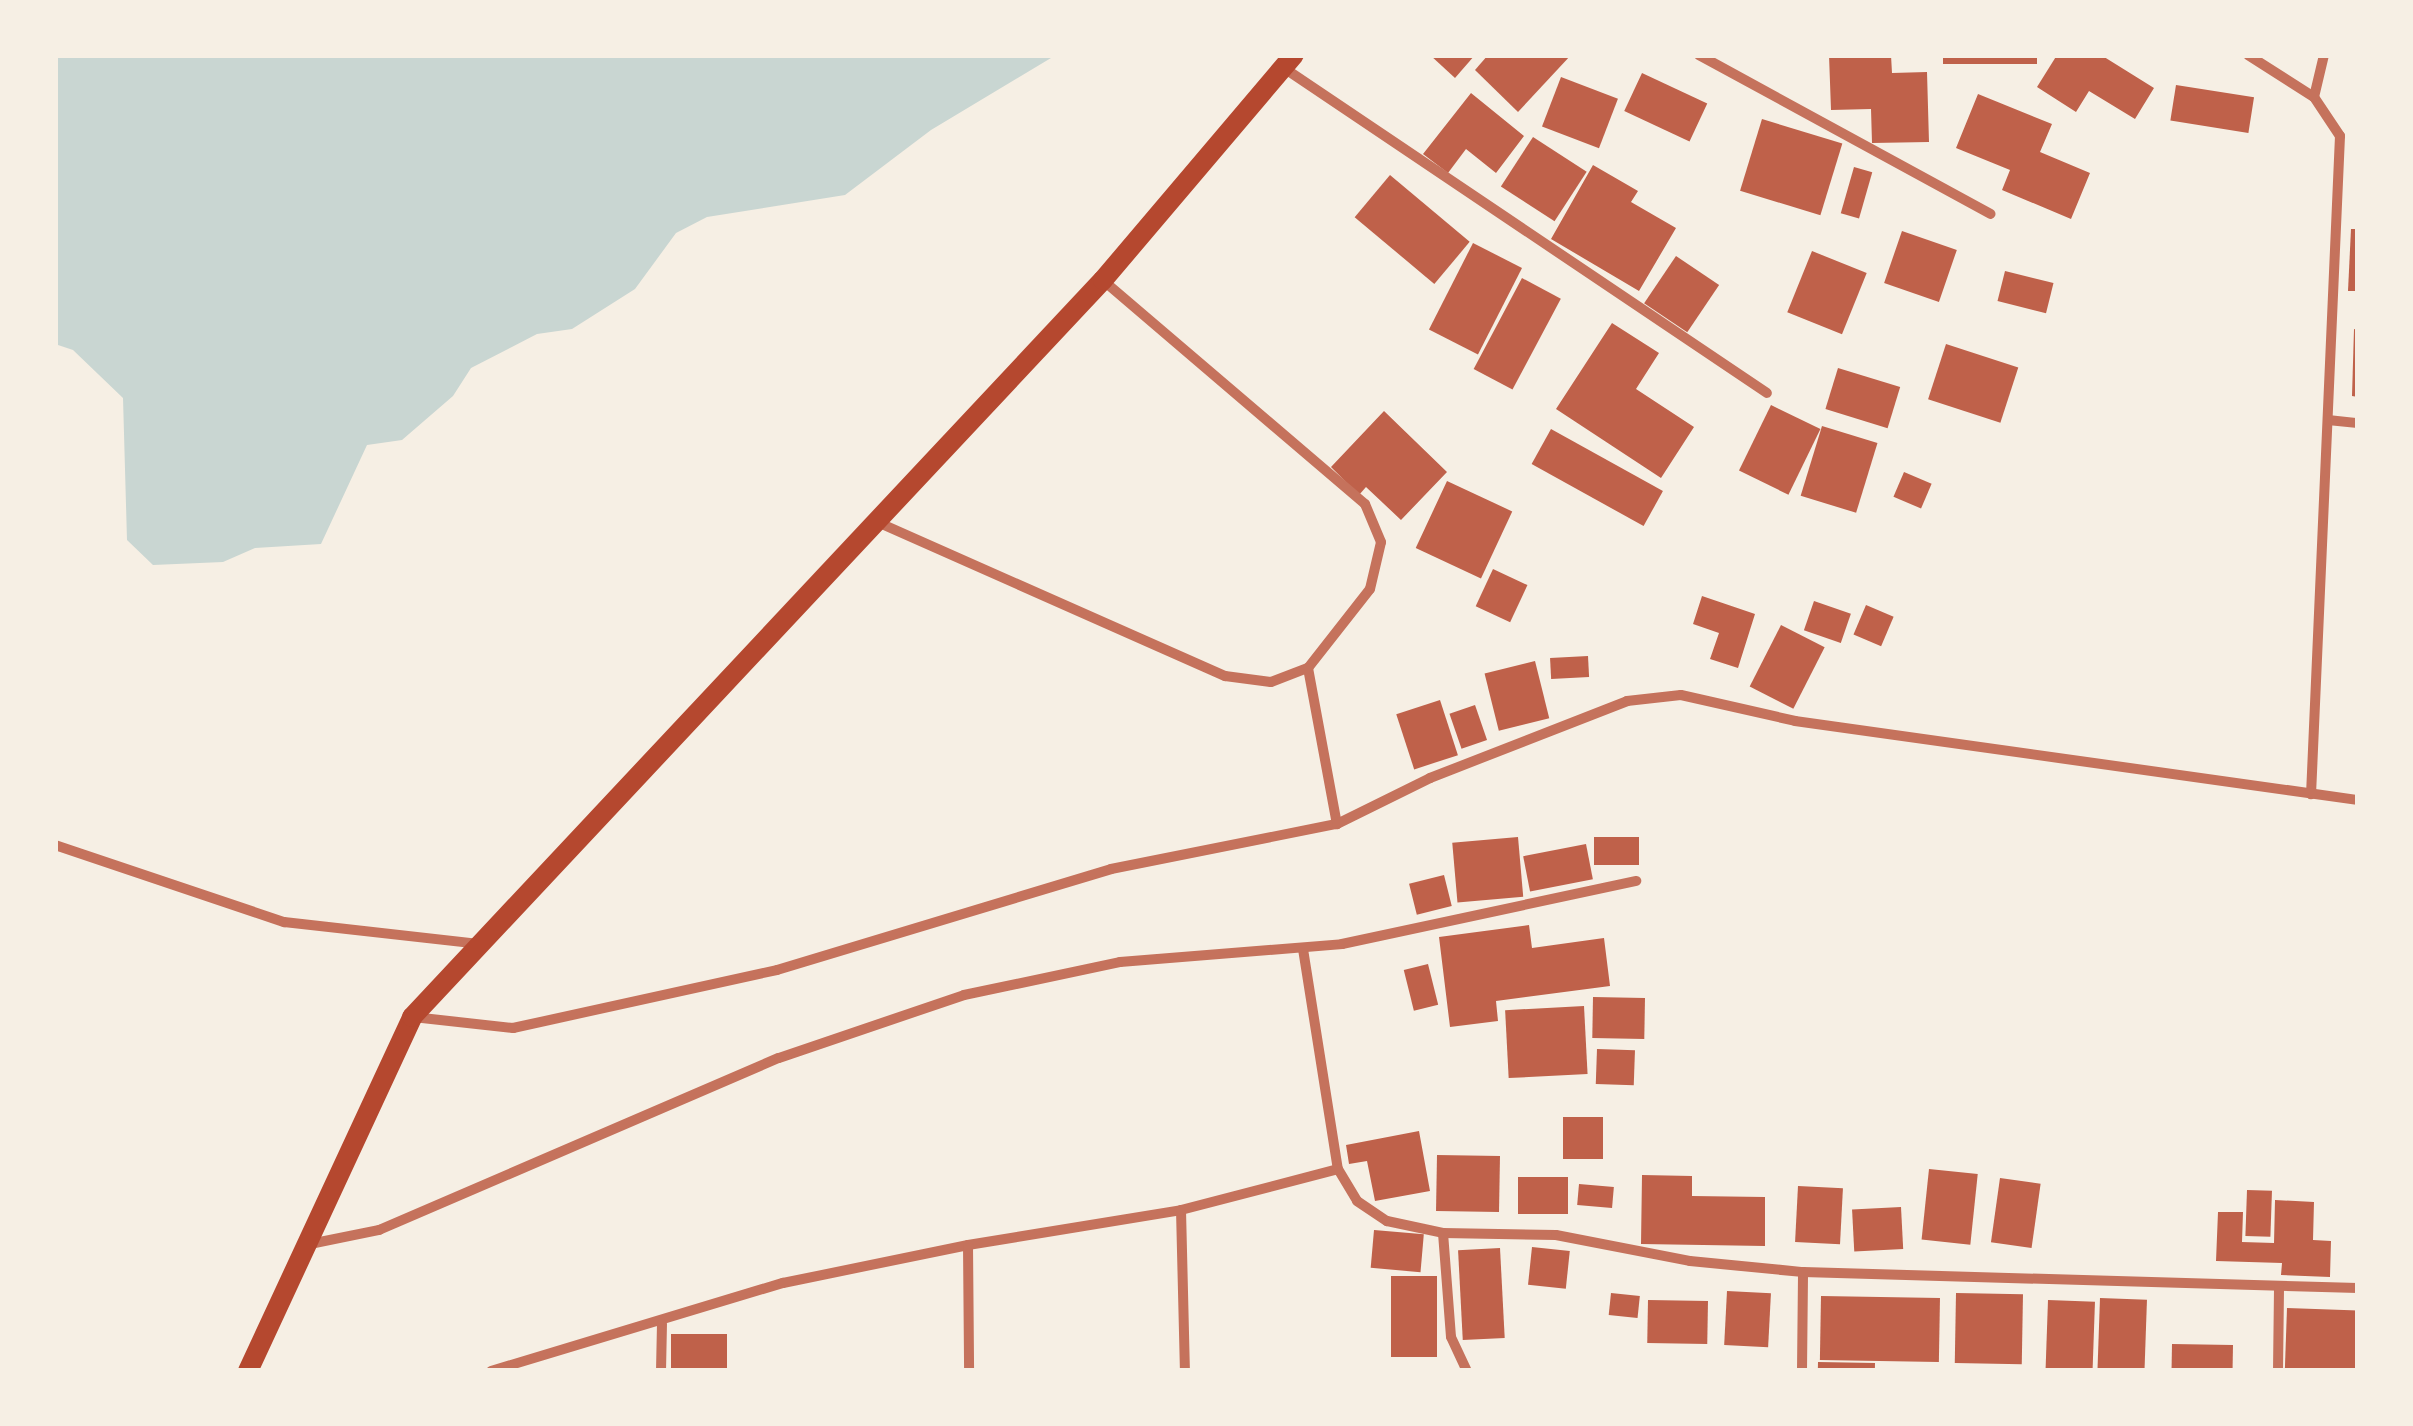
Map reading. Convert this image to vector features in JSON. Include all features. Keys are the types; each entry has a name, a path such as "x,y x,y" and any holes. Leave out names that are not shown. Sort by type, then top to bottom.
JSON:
{"main road":[{"path":"248,1371 412,1017 1103,280 1289,61"}],"street":[{"path":"1698,55 1991,214"},
{"path":"2248,55 2314,97 2340,136 2311,794"},
{"path":"2314,97 2324,55"},
{"path":"1289,61 1767,393"},
{"path":"874,520 1225,676 1271,682 1308,668 1370,589 1381,542 1365,504 1103,280"},
{"path":"2328,420 2358,422"},
{"path":"1308,668 1337,824"},
{"path":"412,1017 513,1028 778,970 1111,869 1337,824 1430,778 1627,702 1680,696 1796,721 2358,800"},
{"path":"55,845 284,922 479,944"},
{"path":"304,1245 379,1230 779,1058 964,994 1120,962 1303,949 1636,881"},
{"path":"1303,949 1338,1169 1357,1201 1388,1221 1444,1232 1556,1235 1690,1260 1803,1272 2358,1288"},
{"path":"490,1371 662,1324 783,1283 968,1246 1181,1210 1338,1169"},
{"path":"1181,1210 1185,1371"},
{"path":"1444,1232 1451,1337 1467,1371"},
{"path":"968,1246 969,1371"},
{"path":"1802,1371 1803,1272"},
{"path":"2278,1371 2279,1287"},
{"path":"662,1324 662,1371"}],"shaded area":[{"path":"55,55 1056,55 931,130 845,195 707,217 676,233 635,289 572,329 537,334 471,368 453,396 402,440 367,445 321,544 255,548 223,562 153,565 127,540 123,398 73,350 55,344"}],"building":[{"path":"1430,55 1475,55 1455,78"},
{"path":"1488,55 1571,55 1518,112 1475,70"},
{"path":"1829,55 1891,55 1892,73 1927,72 1929,142 1872,143 1871,109 1831,110"},
{"path":"1943,55 2037,55 2037,64 1943,64"},
{"path":"2057,55 2101,55 2154,88 2135,119 2089,91 2076,112 2037,87"},
{"path":"1642,73 1707,103 1690,141 1624,111"},
{"path":"1561,77 1618,99 1599,148 1542,126"},
{"path":"2176,85 2254,97 2248,133 2170,121"},
{"path":"1471,93 1524,136 1496,173 1466,149 1448,173 1423,154"},
{"path":"1978,94 2052,124 2040,152 2090,173 2071,219 2002,190 2010,170 1956,148"},
{"path":"1762,119 1842,144 1820,215 1740,191"},
{"path":"1533,137 1587,172 1555,221 1501,186"},
{"path":"1593,165 1638,191 1631,202 1676,228 1639,291 1551,239"},
{"path":"1854,167 1872,172 1859,218 1841,213"},
{"path":"1390,175 1470,242 1434,284 1355,217"},
{"path":"2351,229 2358,229 2358,291 2348,291"},
{"path":"1902,231 1957,250 1939,302 1884,283"},
{"path":"1473,243 1522,268 1478,354 1429,329"},
{"path":"1812,251 1867,273 1842,334 1787,312"},
{"path":"1676,256 1719,285 1687,332 1644,303"},
{"path":"2005,271 2054,283 2046,313 1998,301"},
{"path":"1522,278 1561,299 1512,390 1474,369"},
{"path":"1612,323 1659,353 1636,389 1694,427 1661,478 1556,409"},
{"path":"2354,329 2358,330 2358,397 2352,396"},
{"path":"1946,344 2018,367 2000,423 1928,399"},
{"path":"1838,368 1900,387 1888,428 1825,409"},
{"path":"1771,405 1820,429 1788,495 1739,471"},
{"path":"1384,411 1447,472 1401,520 1366,487 1359,495 1331,467"},
{"path":"1822,426 1877,443 1856,513 1801,496"},
{"path":"1551,429 1663,491 1644,526 1532,464"},
{"path":"1904,472 1932,484 1921,509 1893,497"},
{"path":"1447,481 1512,511 1481,578 1416,548"},
{"path":"1493,569 1527,585 1510,622 1476,606"},
{"path":"1702,596 1755,614 1738,668 1710,659 1719,633 1693,624"},
{"path":"1814,601 1851,614 1841,643 1804,630"},
{"path":"1866,605 1894,617 1881,646 1853,634"},
{"path":"1781,625 1825,647 1793,709 1750,686"},
{"path":"1588,656 1589,677 1551,679 1550,658"},
{"path":"1535,661 1549,718 1499,731 1485,674"},
{"path":"1440,700 1458,755 1414,769 1396,714"},
{"path":"1475,705 1487,740 1462,749 1449,714"},
{"path":"1518,837 1523,897 1457,903 1452,843"},
{"path":"1594,837 1639,837 1639,865 1594,865"},
{"path":"1586,844 1593,879 1530,892 1523,856"},
{"path":"1444,875 1452,906 1417,915 1409,884"},
{"path":"1529,925 1532,948 1604,938 1610,986 1496,1001 1498,1021 1450,1027 1439,937"},
{"path":"1428,964 1438,1005 1414,1011 1404,970"},
{"path":"1593,997 1645,998 1644,1039 1592,1038"},
{"path":"1584,1006 1588,1074 1509,1078 1505,1010"},
{"path":"1597,1049 1635,1050 1634,1085 1596,1084"},
{"path":"1563,1117 1603,1117 1603,1159 1563,1159"},
{"path":"1419,1131 1430,1191 1375,1201 1367,1161 1349,1164 1346,1145"},
{"path":"1437,1155 1500,1156 1499,1212 1436,1211"},
{"path":"1929,1169 1978,1174 1970,1245 1922,1240"},
{"path":"1642,1175 1692,1176 1692,1196 1765,1197 1765,1246 1641,1244"},
{"path":"1518,1177 1568,1177 1568,1214 1518,1214"},
{"path":"2000,1178 2041,1184 2032,1248 1991,1242"},
{"path":"1579,1184 1614,1187 1612,1208 1577,1205"},
{"path":"1798,1186 1843,1188 1840,1244 1795,1242"},
{"path":"2247,1190 2272,1191 2270,1237 2245,1236"},
{"path":"2275,1200 2314,1202 2313,1240 2331,1241 2330,1277 2281,1275 2282,1263 2216,1261 2218,1212 2243,1212 2242,1242 2274,1243"},
{"path":"1901,1207 1903,1249 1854,1252 1852,1210"},
{"path":"1374,1230 1424,1234 1420,1272 1371,1268"},
{"path":"1532,1247 1570,1251 1566,1289 1528,1285"},
{"path":"1500,1248 1505,1338 1463,1340 1458,1250"},
{"path":"1391,1276 1437,1276 1437,1357 1391,1357"},
{"path":"1727,1291 1771,1293 1768,1347 1724,1345"},
{"path":"1611,1293 1640,1296 1638,1318 1609,1315"},
{"path":"1956,1293 2023,1294 2022,1364 1955,1363"},
{"path":"1821,1296 1940,1298 1939,1362 1820,1360"},
{"path":"2100,1298 2147,1300 2144,1371 2097,1371"},
{"path":"1648,1300 1708,1301 1707,1344 1647,1343"},
{"path":"2048,1300 2095,1302 2093,1371 2046,1371"},
{"path":"2287,1308 2358,1310 2356,1371 2285,1371"},
{"path":"671,1334 727,1334 727,1371 671,1371"},
{"path":"2172,1344 2233,1345 2233,1371 2172,1371"},
{"path":"1818,1362 1875,1363 1875,1371 1818,1371"}]}
